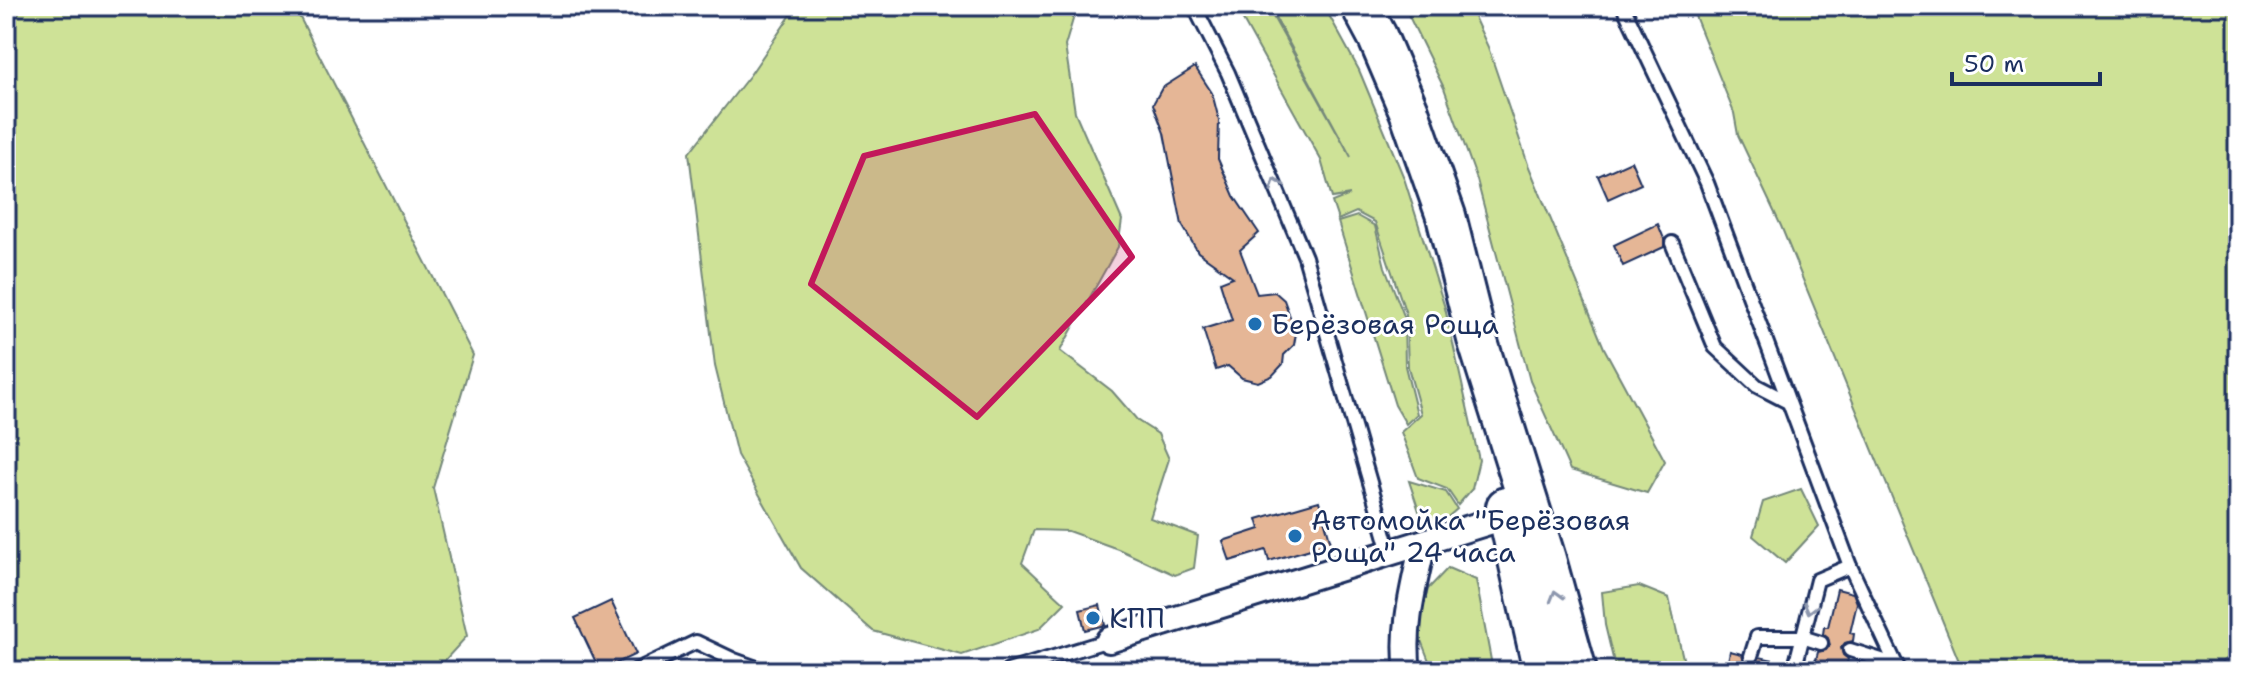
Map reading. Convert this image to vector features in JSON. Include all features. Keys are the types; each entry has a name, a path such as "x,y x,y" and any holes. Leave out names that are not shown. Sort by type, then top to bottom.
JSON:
{"main road":[{"path":"1361,6 1409,111 1446,216 1477,339 1546,559 1577,671"},
{"path":"1477,339 1508,516 1543,671"}],"street":[{"path":"1109,640 1508,516"},
{"path":"1408,671 1406,624 1423,543"}],"lane":[{"path":"1194,6 1234,86 1305,257 1390,552"},
{"path":"1623,6 1707,183 1850,566 1898,668"},
{"path":"1672,243 1715,347 1757,386 1788,402"},
{"path":"1794,671 1817,580 1850,566"},
{"path":"1751,656 1757,637 1802,637 1821,643"},
{"path":"1008,671 1109,640"},
{"path":"635,671 696,642 765,671"},
{"path":"1850,650 1898,668"}],"highlighted area":[{"path":"1035,114 1132,257 977,417 811,284 864,156"}],"green space":[{"path":"6,6 294,6 473,355 433,488 467,636 435,671 6,671"},
{"path":"797,6 1077,6 1065,46 1075,112 1122,220 1118,247 1060,351 1112,391 1138,421 1158,434 1169,459 1150,518 1198,536 1194,568 1175,575 1068,531 1034,530 1022,563 1065,603 1039,629 962,655 873,631 801,568 737,455 715,366 689,153 750,75"},
{"path":"1235,6 1267,6 1351,157 1269,6 1324,6 1359,70 1404,178 1445,308 1479,460 1472,489 1458,505 1447,489 1418,478 1401,432 1421,414 1408,367 1406,314 1375,222 1356,212 1338,220 1332,202 1350,195 1332,198 1321,160"},
{"path":"1404,6 1469,6 1488,47 1529,167 1604,348 1665,461 1647,493 1570,470 1530,381 1477,180 1444,88"},
{"path":"1691,6 2238,6 2238,651 2209,671 1963,671 1781,226 1738,135 1734,113"},
{"path":"1357,216 1375,226 1385,267 1404,316 1405,366 1417,414 1406,424 1395,405 1338,222"},
{"path":"1409,481 1446,492 1457,509 1427,535"},
{"path":"1801,489 1819,526 1785,563 1753,536 1763,502"},
{"path":"1448,568 1476,580 1493,671 1433,671 1417,630 1428,589"},
{"path":"1639,586 1669,598 1686,671 1616,671 1605,625 1602,592"}],"building":[{"path":"1195,67 1212,93 1219,120 1218,159 1234,196 1259,233 1240,250 1257,294 1275,292 1284,300 1296,333 1294,345 1284,355 1283,364 1272,376 1258,382 1242,378 1228,366 1216,370 1203,329 1232,320 1220,282 1233,277 1198,252 1182,225 1164,133 1153,104 1162,88"},
{"path":"1631,161 1641,184 1608,199 1598,176"},
{"path":"1658,224 1664,247 1623,266 1614,245"},
{"name":"Автомойка \"Берёзовая Роща\" 24 часа","path":"1319,501 1331,543 1269,561 1266,550 1230,561 1223,541 1260,529 1257,519"},
{"path":"1837,589 1853,593 1857,603 1850,633 1854,634 1853,641 1841,648 1848,659 1845,671 1813,671 1818,652 1830,645 1823,634 1824,627 1828,627"},
{"path":"611,601 636,654 600,671 575,618"},
{"name":"КПП","path":"1100,605 1105,625 1085,630 1080,610"},
{"path":"1730,651 1742,654 1749,665 1756,663 1760,657 1787,663 1785,671 1726,671"}],"place":[{"name":"Берёзовая Роща","path":"1255,324"},
{"name":"Автомойка \"Берёзовая Роща\" 24 часа","path":"1295,536"},
{"name":"КПП","path":"1093,618"}]}
